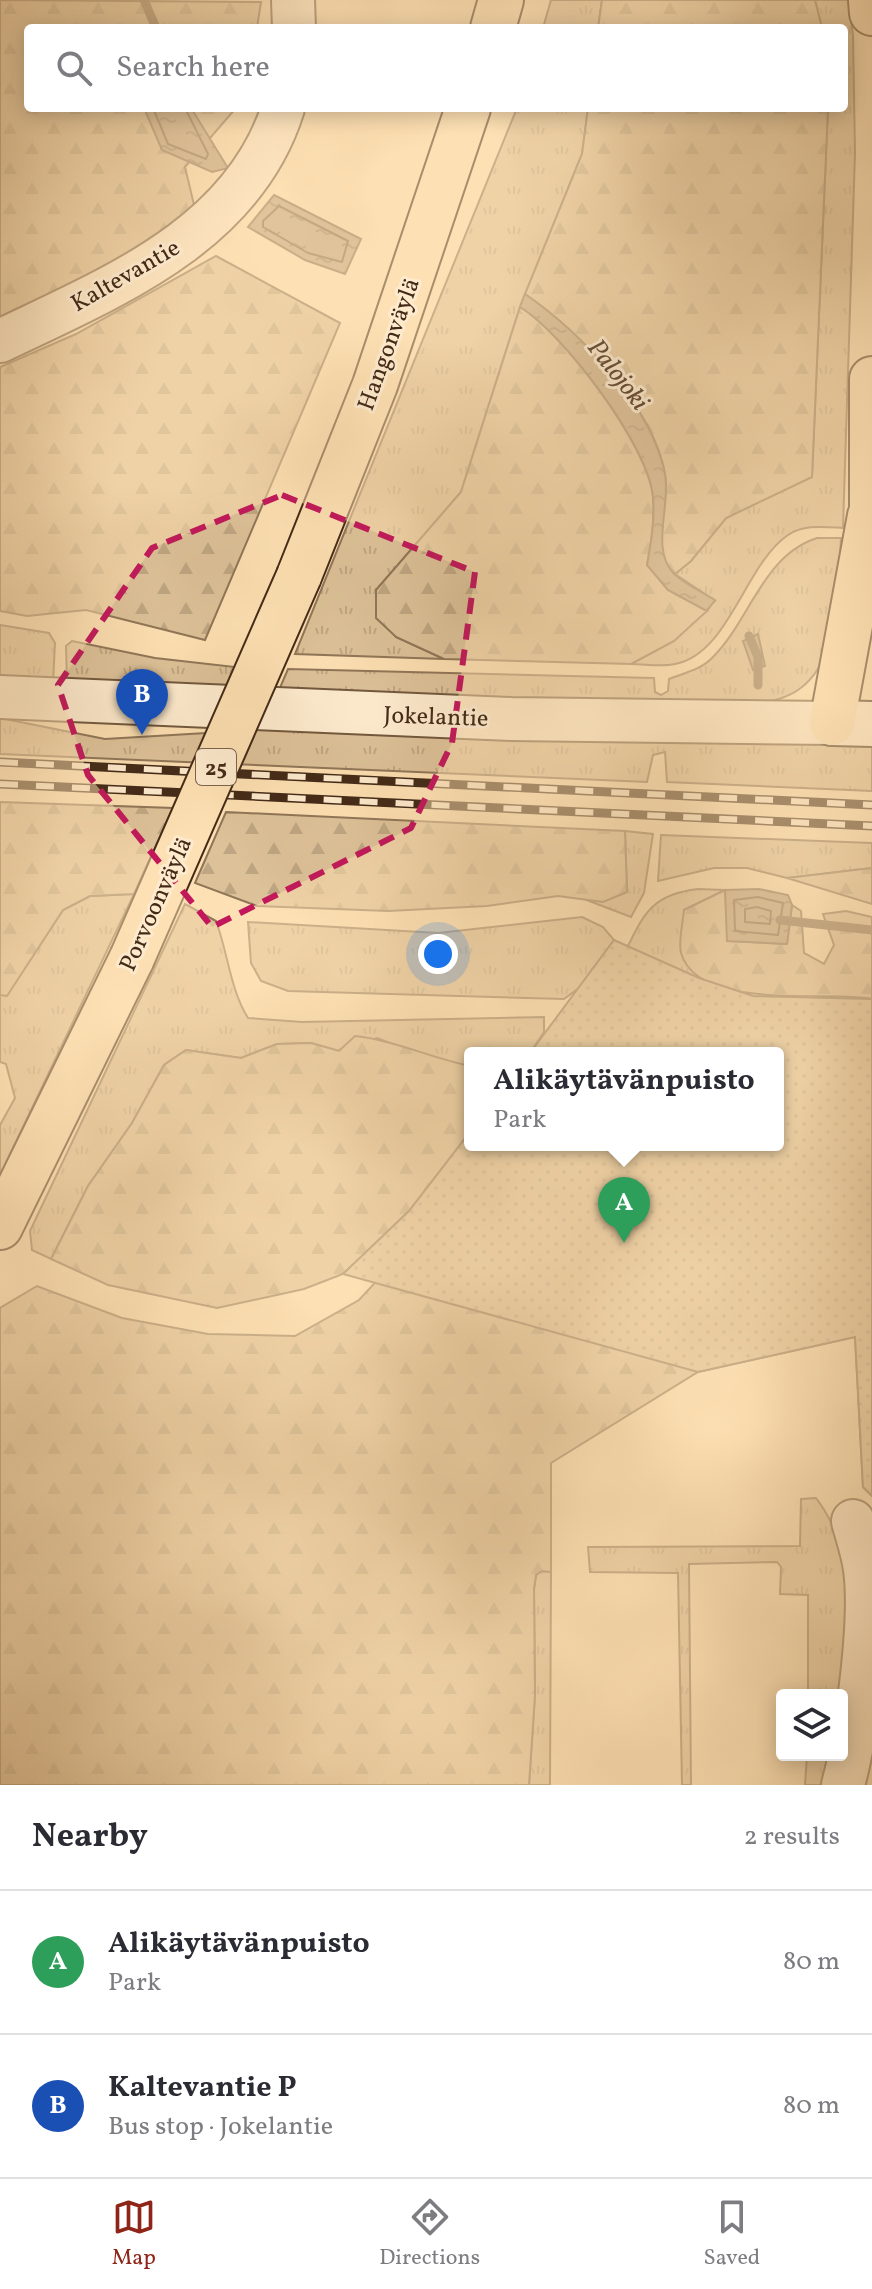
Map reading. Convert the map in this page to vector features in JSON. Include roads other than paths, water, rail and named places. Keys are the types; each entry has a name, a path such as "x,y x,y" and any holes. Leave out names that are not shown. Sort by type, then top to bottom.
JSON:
{"highway":[{"path":"494,24 501,0"},
{"path":"871,0 872,13"},
{"name":"Hangonväylä","path":"299,576 375,385 467,112"},
{"path":"852,724 871,522 872,379"},
{"name":"Porvoonväylä","path":"0,1227 132,958 299,576"}],"street":[{"path":"293,0 294,24"},
{"name":"Kaltevantie","path":"0,341 146,269 197,232 253,170 275,133 282,112"},
{"name":"Jokelantie","path":"0,697 511,719 852,724"},
{"path":"843,1785 854,1730 865,1624 866,1571 853,1521"}],"water":[{"path":"146,112 193,112 228,168 212,172 162,150"},
{"path":"274,195 361,239 345,274 305,260 248,227"},
{"path":"525,294 590,350 611,373 645,423 658,448 665,474 663,552 667,564 678,578 715,600 707,611 668,590 647,565 653,497 637,449 580,365 558,340 520,307"},
{"path":"758,634 765,666 753,670 743,641"},
{"path":"759,889 788,895 792,905 787,944 727,941 725,890"}],"waterway":[{"name":"Palojoki","path":"144,0 154,24"},
{"path":"749,636 758,657 758,685"},
{"path":"780,920 872,930"}],"railway":[{"path":"0,762 872,805"},
{"path":"0,784 872,826"}],"place":[{"name":"Kaltevantie P","path":"142,735"},
{"name":"Alikäytävänpuisto","path":"624,1243"}]}
